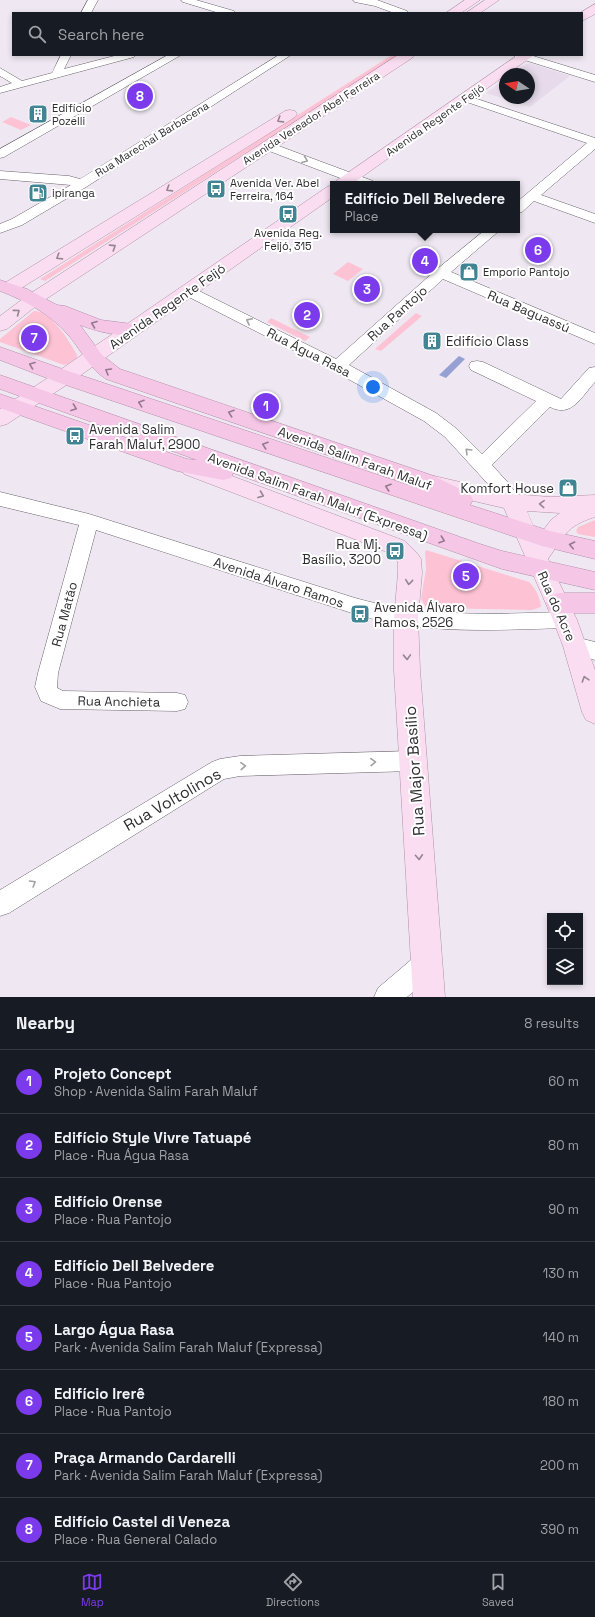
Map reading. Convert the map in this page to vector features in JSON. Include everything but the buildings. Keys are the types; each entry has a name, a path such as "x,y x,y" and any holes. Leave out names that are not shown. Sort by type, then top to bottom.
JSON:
{"highway":[{"name":"Avenida Salim Farah Maluf","path":"5,287 41,302 74,330 93,357 103,368 124,378 426,482 526,532"},
{"path":"41,302 101,326 121,330 133,329"},
{"path":"0,353 64,377 550,540 595,550"},
{"name":"Avenida Salim Farah Maluf (Expressa)","path":"0,382 472,550 538,563 595,581"},
{"path":"9,404 185,466 274,480"},
{"path":"561,612 595,603"}],"main road":[{"path":"454,12 474,0"},
{"path":"474,12 493,0"},
{"name":"Avenida Vereador Abel Ferreira","path":"5,287 382,56"},
{"name":"Avenida Vereador Abel Ferreira","path":"0,325 41,302 268,146 405,56"},
{"name":"Avenida Regente Feijó","path":"347,181 524,56"},
{"name":"Avenida Regente Feijó","path":"0,419 9,404 38,395 330,192"},
{"name":"Rua Major Basílio","path":"185,466 365,534 400,550 409,559 410,566 406,618 407,670 429,997"},
{"path":"426,482 512,502 550,504 595,503"},
{"name":"Rua do Acre","path":"512,502 561,612 585,648 595,712"},
{"path":"538,563 559,526 569,517 581,512 595,510"}],"street":[{"path":"86,12 92,0"},
{"path":"186,0 204,10 221,12"},
{"path":"358,5 372,1 400,12"},
{"path":"56,75 66,56"},
{"path":"0,90 126,56"},
{"path":"0,154 174,56"},
{"name":"Rua Marechal Barbacena","path":"0,229 17,222 81,184 284,56"},
{"path":"524,56 595,79"},
{"path":"0,71 20,84"},
{"path":"465,98 595,142"},
{"path":"520,206 595,142"},
{"path":"268,146 347,181"},
{"path":"0,175 69,180 81,184"},
{"path":"532,196 595,220"},
{"name":"Rua Marechal Barbacena","path":"0,236 17,222"},
{"name":"Rua Pantojo","path":"338,366 486,233"},
{"name":"Rua Baguassú","path":"441,273 595,339"},
{"name":"Rua Água Rasa","path":"188,291 338,366 435,420 451,433 482,465 505,491 512,502"},
{"path":"477,366 559,406 565,405 595,372"},
{"path":"482,465 547,400"},
{"name":"Avenida Álvaro Ramos","path":"0,499 89,521 355,606 406,618 460,623 561,612"},
{"name":"Rua Matão","path":"60,700 49,694 46,687 48,673 89,521"},
{"name":"Rua Anchieta","path":"60,700 177,702"},
{"name":"Rua Voltolinos","path":"0,904 220,770 240,766 413,761"},
{"path":"388,997 427,963"}],"shaded area":[{"path":"390,56 397,56 45,281 40,279"},
{"path":"530,63 570,76 535,103 535,68 520,68"},
{"path":"499,83 499,97 486,93"},
{"path":"521,104 534,104 530,107"},
{"path":"11,117 31,125 21,130 2,122"},
{"path":"348,262 363,269 348,281 333,274"},
{"path":"34,311 40,312 53,321 70,343 77,355 77,358 64,365 0,342 0,339"},
{"path":"416,313 422,316 381,351 375,349"},
{"path":"271,318 310,337 305,341 267,322"},
{"path":"595,520 595,537 578,534 576,531 578,527"},
{"path":"426,550 529,582 537,593 541,607 532,610 433,608 425,606 421,599 426,569"}],"water":[{"path":"459,356 465,359 446,378 439,375"}],"place":[{"name":"Edifício Castel di Veneza","path":"140,96"},
{"name":"Edifício Pozelli","path":"38,114"},
{"name":"Avenida Ver. Abel Ferreira, 164","path":"216,189"},
{"name":"ipiranga","path":"38,193"},
{"name":"Avenida Reg. Feijó, 315","path":"288,214"},
{"name":"Edifício Irerê","path":"538,250"},
{"name":"Edifício Dell Belvedere","path":"425,261"},
{"name":"Emporio Pantojo","path":"469,272"},
{"name":"Edifício Orense","path":"367,289"},
{"name":"Edifício Style Vivre Tatuapé","path":"307,315"},
{"name":"Praça Armando Cardarelli","path":"34,338"},
{"name":"Edifício Class","path":"432,341"},
{"name":"Projeto Concept","path":"266,406"},
{"name":"Avenida Salim Farah Maluf, 2900","path":"75,436"},
{"name":"Komfort House","path":"568,488"},
{"name":"Rua Mj. Basílio, 3200","path":"395,551"},
{"name":"Largo Água Rasa","path":"466,576"},
{"name":"Avenida Álvaro Ramos, 2526","path":"360,614"}]}
